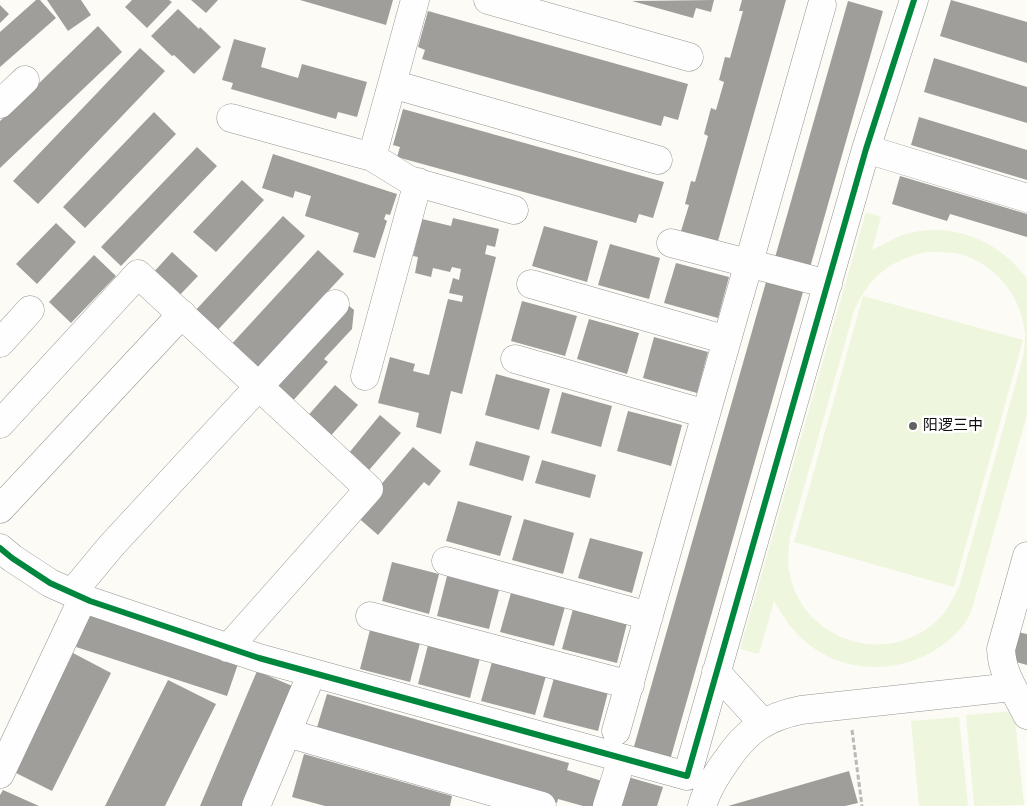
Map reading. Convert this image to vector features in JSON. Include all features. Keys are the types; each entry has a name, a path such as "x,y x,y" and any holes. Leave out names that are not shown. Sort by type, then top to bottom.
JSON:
{"street":[{"path":"372,157 415,0"},
{"path":"488,0 689,57"},
{"path":"0,548 50,583 77,595 228,648 312,673 687,776 866,149 914,0"},
{"path":"616,731 822,5"},
{"path":"0,104 25,80"},
{"path":"392,84 658,160"},
{"path":"231,118 372,157 411,181 514,210"},
{"path":"866,149 1027,198"},
{"path":"366,376 418,182"},
{"path":"671,243 828,284"},
{"path":"0,424 138,274 369,489 228,648"},
{"path":"531,284 727,340"},
{"path":"0,774 77,595 111,546 335,304"},
{"path":"0,344 30,310"},
{"path":"0,509 182,314"},
{"path":"515,359 706,414"},
{"path":"1027,556 1001,649 1002,663 1006,676 1027,715"},
{"path":"446,561 649,616"},
{"path":"370,616 630,685"},
{"path":"716,672 763,723"},
{"path":"256,806 312,673"},
{"path":"702,806 716,775 736,746 748,733 763,723 788,713 1012,687"},
{"path":"287,734 459,795 542,806"},
{"path":"607,806 622,758"}],"path":[{"path":"848,705 862,806"}],"green space":[{"path":"866,212 881,217 872,250 903,235 938,230 956,232 988,244 1016,265 1027,279 1027,415 974,602 967,620 949,640 916,660 878,667 859,666 841,662 823,654 807,643 784,618 774,601 759,654 740,649","holes":["925,252 955,253 968,257 991,270 1001,279 1016,302 1021,314 1025,334 1024,353 960,584 952,601 937,621 911,637 889,644 867,644 845,639 825,628 809,613 796,594 789,571 790,537 854,311 866,289 882,272 901,260"]},
{"path":"863,296 1023,340 954,587 794,542"},
{"path":"1014,711 1024,805 974,806 966,715"},
{"path":"959,717 968,806 919,806 911,721"}],"building":[{"path":"36,0 40,0 56,18 0,67 0,32"},
{"path":"47,0 81,0 91,15 68,31"},
{"path":"132,0 169,0 172,2 147,28 125,7"},
{"path":"191,0 218,0 206,13"},
{"path":"300,0 393,0 386,25"},
{"path":"714,0 711,12 696,8 693,18 632,1"},
{"path":"742,0 786,0 718,241 681,231 689,205 685,204 691,181 695,182 708,136 704,134 711,108 716,110 724,82 719,80 725,57 730,58 743,11 739,11"},
{"path":"951,0 1027,22 1027,63 940,36"},
{"path":"848,1 883,11 809,271 774,261"},
{"path":"0,5 9,14 0,23"},
{"path":"178,9 221,47 194,74 151,36"},
{"path":"428,11 688,84 678,120 664,116 661,126 422,59 425,50 418,47"},
{"path":"98,26 122,52 0,168 0,121"},
{"path":"234,39 266,48 261,67 298,78 302,64 367,82 357,117 338,112 336,119 231,89 233,83 222,80"},
{"path":"140,48 165,71 38,204 13,181"},
{"path":"934,58 1027,87 1027,123 924,92"},
{"path":"403,109 664,182 653,218 639,214 636,223 397,157 400,147 393,145"},
{"path":"154,112 176,134 85,228 63,207"},
{"path":"919,117 1027,150 1027,180 911,145"},
{"path":"197,147 217,166 121,266 101,247"},
{"path":"273,154 397,194 390,215 386,214 384,219 387,221 375,258 353,252 359,233 305,216 311,196 295,191 293,198 262,188"},
{"path":"900,176 1027,214 1027,237 950,214 947,221 892,204"},
{"path":"242,180 264,200 216,252 193,232"},
{"path":"283,216 305,236 215,333 193,313"},
{"path":"453,218 499,229 495,247 487,245 485,254 496,257 462,394 451,391 441,434 416,427 419,413 378,403 390,357 415,364 413,371 429,375 448,299 462,302 463,296 449,293 453,278 459,280 461,269 452,267 450,272 433,268 431,277 415,273 418,257 413,256 422,219 451,226"},
{"path":"56,223 76,242 37,284 16,264"},
{"path":"544,226 598,241 587,282 532,266"},
{"path":"610,244 660,258 649,299 598,285"},
{"path":"318,250 344,274 254,371 228,348"},
{"path":"172,252 198,276 177,298 151,275"},
{"path":"94,255 116,276 71,323 49,302"},
{"path":"676,263 729,277 718,318 664,303"},
{"path":"766,282 803,292 670,760 633,750"},
{"path":"522,301 577,316 565,356 511,341"},
{"path":"348,305 354,310 352,329 324,359 328,362 289,405 269,387"},
{"path":"589,319 639,333 627,374 577,359"},
{"path":"654,337 708,352 697,393 643,378"},
{"path":"496,374 550,389 539,430 485,415"},
{"path":"335,385 358,405 327,440 304,420"},
{"path":"562,392 612,406 601,447 551,433"},
{"path":"628,411 682,425 671,466 617,451"},
{"path":"380,415 401,433 364,476 344,459"},
{"path":"476,441 530,456 523,481 469,465"},
{"path":"413,447 441,471 429,486 424,482 378,535 355,515"},
{"path":"542,460 596,475 590,498 535,483"},
{"path":"458,501 512,516 500,556 446,541"},
{"path":"524,519 574,533 563,574 512,560"},
{"path":"590,538 643,552 632,593 578,578"},
{"path":"392,562 439,574 429,614 382,601"},
{"path":"447,576 499,590 489,629 437,616"},
{"path":"511,593 565,607 554,646 500,632"},
{"path":"573,609 627,623 617,663 562,649"},
{"path":"87,613 239,661 227,696 76,647"},
{"path":"370,630 420,643 410,682 360,669"},
{"path":"1017,632 1027,634 1027,665 1009,660"},
{"path":"428,645 480,658 470,698 418,684"},
{"path":"73,653 111,673 52,791 14,772"},
{"path":"492,662 546,676 535,715 481,701"},
{"path":"257,671 297,688 247,806 200,806"},
{"path":"554,678 608,692 598,731 543,717"},
{"path":"168,680 216,704 165,806 105,806"},
{"path":"327,694 569,763 567,770 605,782 598,806 583,806 558,799 557,803 315,734"},
{"path":"304,754 452,796 450,806 325,806 292,797"},
{"path":"849,771 858,803 845,806 728,806"},
{"path":"628,777 663,787 657,806 615,806"},
{"path":"3,790 39,806 0,806 0,795"}],"cycle path":[{"path":"0,548 50,583 90,601 259,658 687,776 866,149 914,0"}],"place":[{"name":"阳逻三中","path":"913,426"}]}
